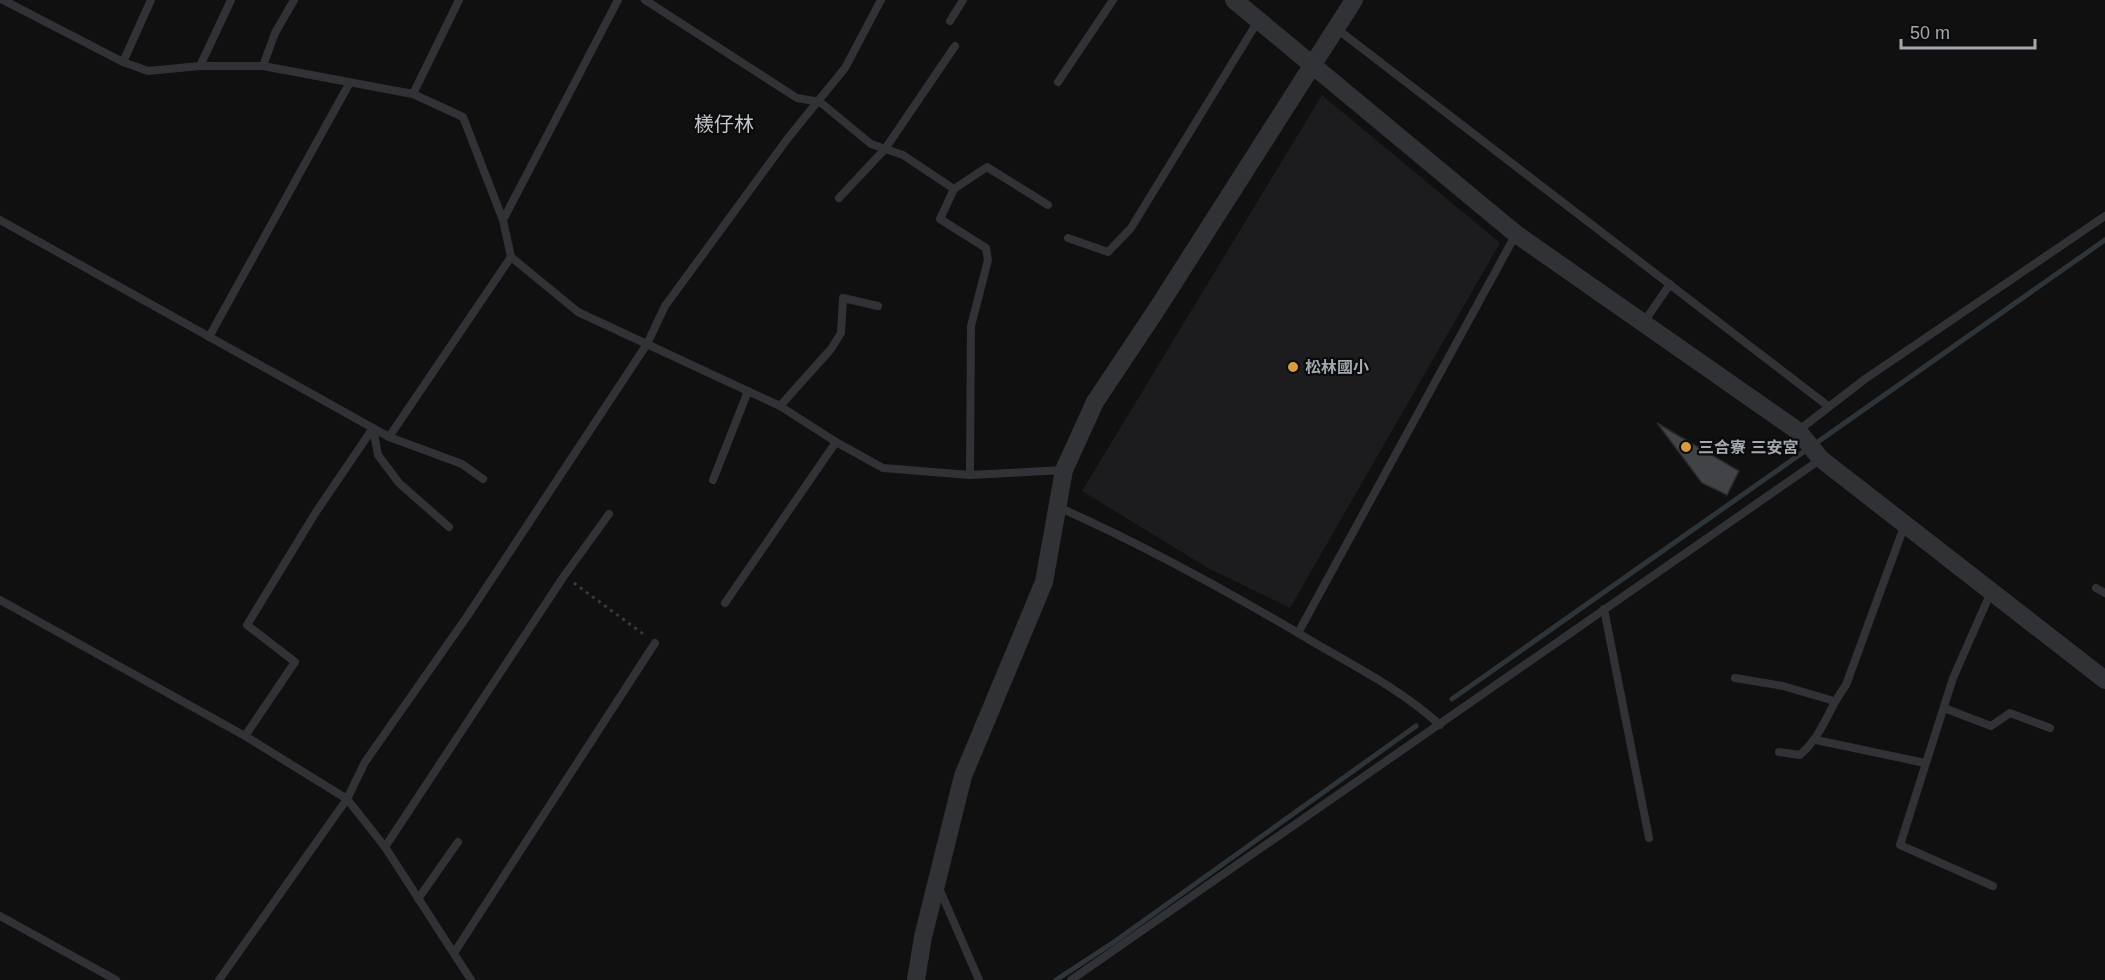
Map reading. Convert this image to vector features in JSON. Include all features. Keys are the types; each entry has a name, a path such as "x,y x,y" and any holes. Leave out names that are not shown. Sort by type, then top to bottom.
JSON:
{"street":[{"path":"1234,0 1516,234 1798,431 1821,459 1992,589 2105,680"},
{"path":"916,980 965,769 1044,582 1064,470 1095,402 1354,0"}],"lane":[{"path":"3,0 123,62 148,71 200,66 263,66 349,84 414,94 463,117 503,220 511,257 578,312 780,406 836,442 883,468 970,475 1064,470"},
{"path":"123,62 151,0"},
{"path":"200,66 231,0"},
{"path":"263,66 275,33 294,0"},
{"path":"414,94 459,0"},
{"path":"503,220 618,0"},
{"path":"645,0 797,98 820,102 871,144 903,155 954,189"},
{"path":"219,980 347,800 365,762 466,618 647,344 665,306 788,138 820,102 845,68 881,0"},
{"path":"950,21 963,0"},
{"path":"1058,82 1113,0"},
{"path":"1068,238 1108,252 1131,228 1258,21"},
{"path":"1335,28 1828,406"},
{"path":"839,198 885,149 955,46"},
{"path":"209,337 349,84"},
{"path":"970,475 971,326 988,260 986,248 940,219 954,189 987,167 1048,205"},
{"path":"1798,431 1828,406 2105,216"},
{"path":"0,220 389,437 462,464 483,479"},
{"path":"1298,633 1516,234"},
{"path":"389,437 511,257"},
{"path":"1643,324 1670,284"},
{"path":"780,406 831,349 841,333 843,298 878,306"},
{"path":"713,480 748,391"},
{"path":"373,428 378,455 392,474 449,527"},
{"path":"245,736 295,663 247,625 316,512 373,428"},
{"path":"725,603 836,442"},
{"path":"1071,980 1821,459"},
{"path":"1056,506 1133,540 1298,633 1414,701 1440,725"},
{"path":"385,847 564,576 609,514"},
{"path":"1779,752 1800,755 1816,740 1834,701 1846,686 1905,523"},
{"path":"2096,588 2105,593"},
{"path":"1992,589 1953,678 1900,845 1993,886"},
{"path":"0,600 245,736 347,800 385,847 471,980"},
{"path":"1604,609 1649,838"},
{"path":"454,953 655,643"},
{"path":"1735,678 1783,686 1834,701"},
{"path":"1944,708 1991,726 2010,713 2050,728"},
{"path":"1816,740 1925,763"},
{"path":"418,899 458,842"},
{"path":"937,882 979,980"},
{"path":"0,916 116,980"}],"path":[{"path":"564,576 655,643"}],"shaded area":[{"name":"松林國小","path":"1322,95 1500,243 1290,608 1208,568 1082,491"}],"building":[{"name":"三合寮 三安宮","path":"1657,423 1739,471 1727,495 1702,483"}],"waterway":[{"path":"1452,699 2105,240"},
{"path":"1056,980 1114,942 1416,726"}],"place":[{"name":"松林國小","path":"1293,367"},
{"name":"三合寮 三安宮","path":"1686,447"}],"district":[{"name":"檨仔林","path":"724,124"}]}
